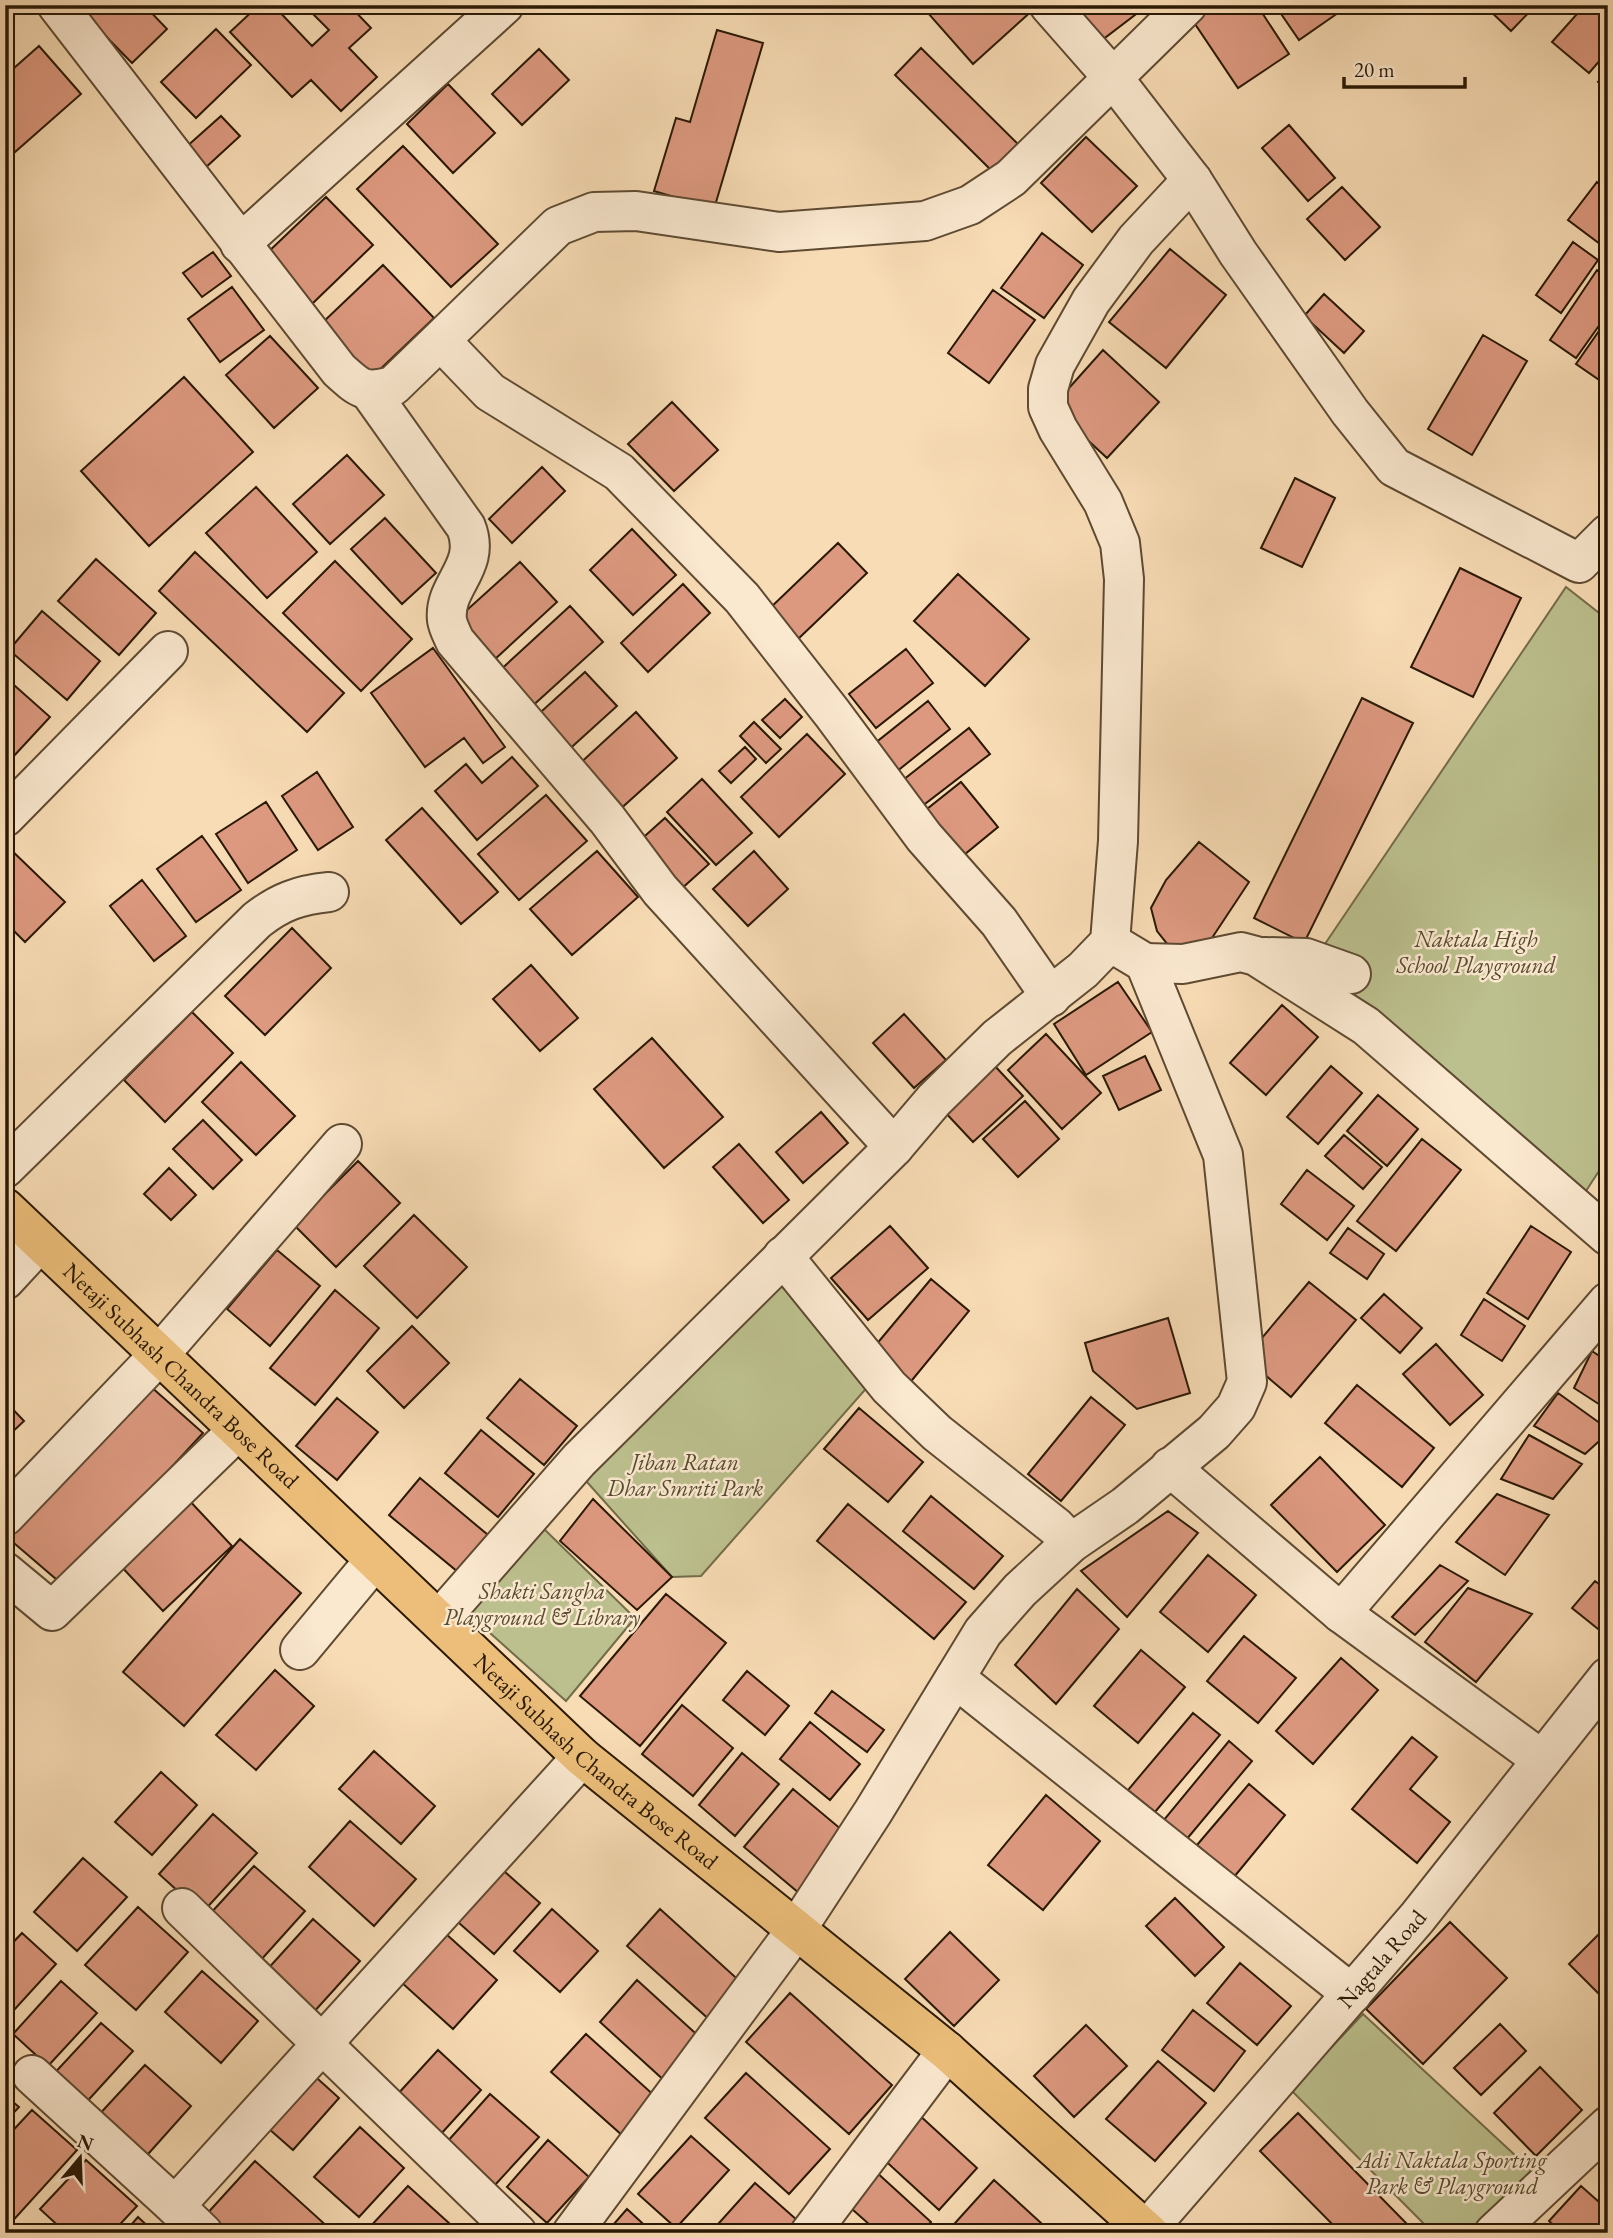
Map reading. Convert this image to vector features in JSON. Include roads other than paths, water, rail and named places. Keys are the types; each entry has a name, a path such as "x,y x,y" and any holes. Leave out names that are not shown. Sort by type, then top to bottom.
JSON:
{"main road":[{"name":"Netaji Subhash Chandra Bose Road","path":"5,1208 582,1757 947,2051 1148,2232"}],"street":[{"path":"57,5 339,370 356,385 370,392 466,527 471,540 470,558 448,603 447,620 455,640 607,819 660,890 894,1147"},
{"path":"240,244 504,5"},
{"path":"1049,5 1114,79 1192,180 1238,253 1350,412 1394,467 1579,563 1608,534"},
{"path":"370,392 393,386 558,226 594,212 636,211 779,232 925,221 970,205 1011,178 1187,5"},
{"path":"439,1620 579,1460 894,1147 933,1100 997,1038 1051,997 1110,942 1118,841 1124,579 1122,555 1120,542 1103,502 1058,429 1048,407 1048,389 1055,365 1091,301 1136,240 1192,180"},
{"path":"441,341 490,392 619,472 742,598 832,713 924,838 999,922 1051,997"},
{"path":"5,817 168,651"},
{"path":"5,1168 257,920 280,902 307,894 328,892"},
{"path":"1110,942 1145,963 1183,964 1241,952 1256,956 1306,958 1351,974"},
{"path":"1256,956 1366,1026 1608,1236"},
{"path":"572,2233 796,1930 983,1632 1020,1590 1071,1543 1125,1506 1214,1432 1236,1406 1247,1382 1223,1155 1145,963"},
{"path":"5,1517 159,1355 342,1144"},
{"path":"5,1280 40,1242"},
{"path":"783,1256 889,1387 937,1433 1056,1527 1071,1543"},
{"path":"1341,1613 1608,1302"},
{"path":"5,1572 52,1611 237,1431"},
{"path":"1170,1467 1341,1613 1542,1760"},
{"path":"300,1650 374,1561"},
{"name":"Nagtala Road","path":"1148,2232 1418,1918 1608,1677"},
{"path":"955,1678 1352,1994"},
{"path":"175,2206 582,1757"},
{"path":"182,1908 323,2041 517,2233"},
{"path":"810,2233 947,2051"},
{"path":"32,2075 203,2233"},
{"path":"1508,2229 1608,2126"}],"park label":[{"name":"Naktala High School Playground","path":"1476,952"},
{"name":"Jiban Ratan Dhar Smriti Park","path":"685,1475"},
{"name":"Shakti Sangha Playground & Library","path":"542,1604"},
{"name":"Adi Naktala Sporting Park & Playground","path":"1452,2173"}]}
